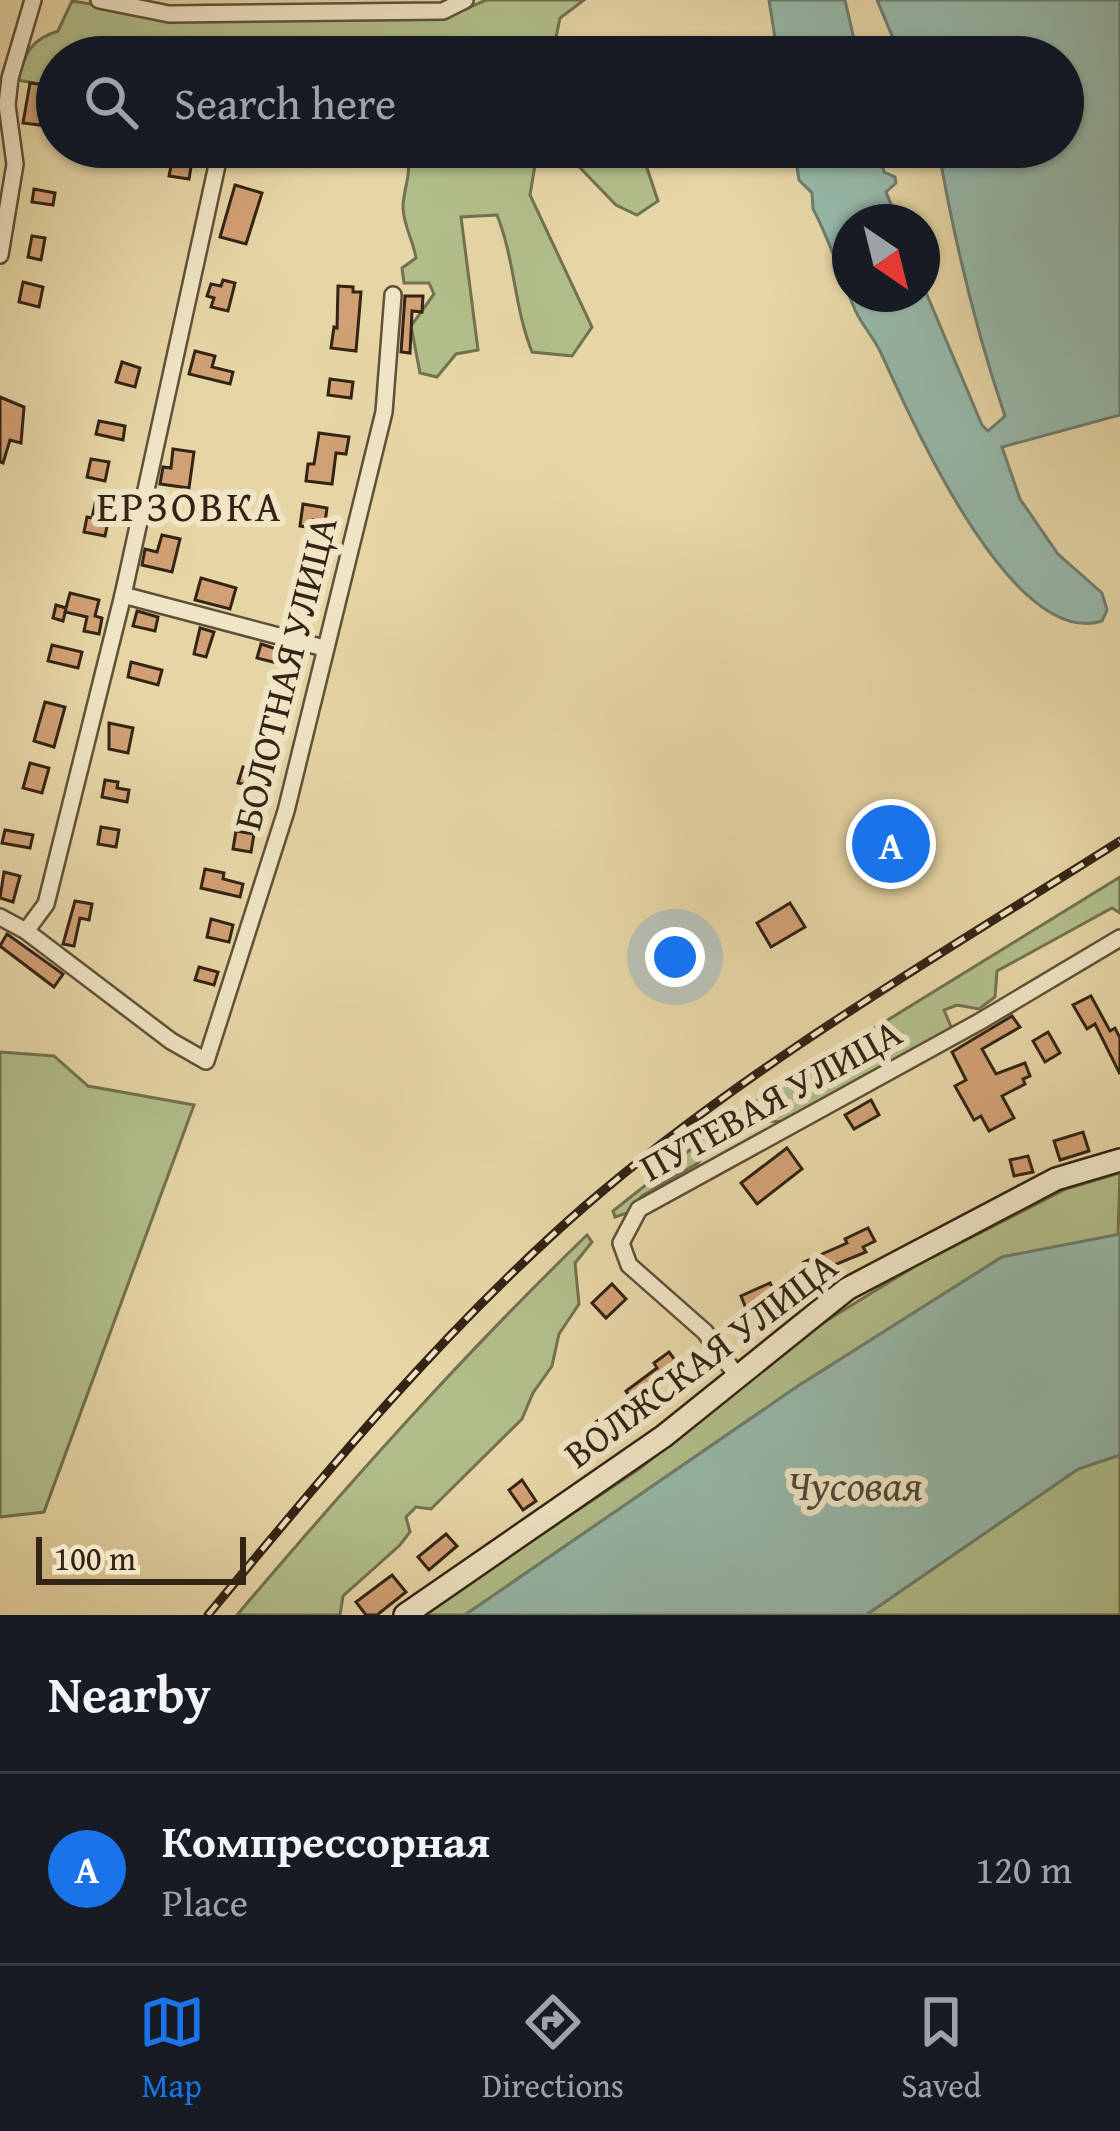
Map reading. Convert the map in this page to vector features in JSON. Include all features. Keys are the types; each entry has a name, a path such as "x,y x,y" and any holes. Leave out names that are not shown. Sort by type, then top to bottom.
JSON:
{"street":[{"path":"0,255 15,164 7,105 10,79 33,0"},
{"path":"98,0 169,14 443,11 465,0"},
{"path":"0,917 26,932 46,904 123,595 216,168"},
{"name":"БОЛОТНАЯ УЛИЦА","path":"26,932 171,1041 206,1061 286,811 384,412 393,295"},
{"path":"123,595 324,647"},
{"name":"ПУТЕВАЯ УЛИЦА","path":"737,1376 705,1332 629,1265 621,1244 639,1209 979,1022 1120,938"},
{"name":"ВОЛЖСКАЯ УЛИЦА","path":"405,1615 664,1436 847,1289 1055,1179 1120,1160"}],"green space":[{"path":"486,0 584,0 560,18 556,36 47,36 58,31 72,1 179,18 447,17"},
{"path":"36,44 36,83 18,80"},
{"path":"534,168 530,195 592,327 572,356 532,352 497,215 461,217 478,350 456,354 437,377 420,373 411,326 434,294 429,283 404,283 402,268 416,258 403,208 408,169"},
{"path":"580,168 647,168 658,201 637,215 616,205"},
{"path":"1120,877 1120,913 1112,908 997,971 995,997 979,1009 957,1005 944,1010 952,1029 785,1122 766,1121 717,1137 698,1163 615,1217 613,1211 735,1114"},
{"path":"0,1052 54,1056 88,1086 194,1105 44,1512 0,1517"},
{"path":"1120,1173 1118,1236 1002,1257 798,1386 465,1615 421,1615 639,1469 813,1329 917,1265 1066,1189"},
{"path":"587,1235 592,1242 575,1263 579,1304 559,1334 552,1366 522,1419 431,1509 416,1507 406,1517 410,1532 343,1596 340,1615 237,1615 408,1420"},
{"path":"1120,1455 1120,1615 866,1615 1078,1469"}],"water":[{"path":"769,0 845,0 853,36 775,36"},
{"path":"877,0 1120,0 1120,415 1002,447 1020,499 1058,554 1102,593 1107,610 1102,621 1068,620 1033,600 1000,565 939,473 856,312 934,312 982,425 988,431 1005,416 966,283 942,168 1084,168 1084,36 892,36"},
{"path":"797,168 883,168 896,183 886,192 891,204 832,204 832,252 813,209 812,193 799,180"},
{"name":"Чусовая","path":"1120,1234 1120,1455 1078,1469 866,1615 465,1615 798,1386 1002,1257"}],"building":[{"path":"30,83 36,84 36,125 23,123"},
{"path":"171,168 191,168 189,179 169,176"},
{"path":"235,185 262,193 246,244 220,237"},
{"path":"34,189 55,193 53,205 32,202"},
{"path":"32,236 45,238 41,260 28,257"},
{"path":"223,280 235,283 228,311 211,307 214,298 207,296 211,284 221,286"},
{"path":"23,282 43,287 39,307 19,302"},
{"path":"338,286 361,292 356,351 331,348 337,328"},
{"path":"405,296 423,296 422,312 412,311 410,353 401,352"},
{"path":"195,351 215,356 212,367 233,372 230,384 189,374"},
{"path":"122,362 140,368 135,387 116,382"},
{"path":"330,379 353,382 351,398 328,395"},
{"path":"0,397 24,407 21,443 10,440 3,463 0,462"},
{"path":"99,421 125,426 123,440 96,434"},
{"path":"319,433 349,437 346,454 336,453 332,484 306,481"},
{"path":"173,449 194,452 189,488 160,484 163,467 171,468"},
{"path":"91,459 109,462 105,481 87,477"},
{"path":"97,495 113,498 105,536 84,532"},
{"path":"303,504 327,508 325,522 313,520 312,528 300,526"},
{"path":"162,535 180,539 172,572 142,565 145,549 157,552"},
{"path":"201,578 236,588 230,609 195,600"},
{"path":"70,593 99,600 95,616 102,618 99,634 84,631 87,617 65,612 63,621 53,618 56,605 66,608"},
{"path":"137,611 158,617 155,631 133,626"},
{"path":"200,628 214,632 206,657 194,654"},
{"path":"261,644 295,655 292,667 257,658"},
{"path":"52,645 82,652 78,668 48,661"},
{"path":"131,662 162,670 158,685 128,677"},
{"path":"45,702 65,707 54,747 34,741"},
{"path":"109,723 133,728 128,753 109,749"},
{"path":"30,763 49,768 42,793 23,788"},
{"path":"243,767 264,772 260,788 238,783"},
{"path":"105,780 129,790 127,802 102,797"},
{"path":"899,821 912,850 887,866 870,839"},
{"path":"101,827 119,830 116,847 98,844"},
{"path":"5,830 33,835 30,848 2,843"},
{"path":"236,831 254,834 251,852 233,849"},
{"path":"205,869 243,884 240,897 201,888"},
{"path":"4,872 20,876 13,902 0,898"},
{"path":"75,901 92,904 89,920 80,918 74,946 63,944"},
{"path":"790,903 805,927 771,947 757,923"},
{"path":"211,919 233,925 229,942 207,937"},
{"path":"7,934 63,974 54,987 0,946"},
{"path":"199,967 218,972 214,985 195,980"},
{"path":"1091,996 1110,1031 1115,1028 1120,1038 1120,1074 1095,1024 1087,1029 1073,1005"},
{"path":"1012,1016 1020,1027 982,1049 996,1074 1025,1063 1030,1076 1023,1079 1025,1084 1002,1096 1014,1118 989,1131 981,1116 974,1120 955,1086 966,1080 952,1052"},
{"path":"1048,1032 1060,1053 1045,1062 1033,1041"},
{"path":"871,1100 879,1115 854,1129 845,1115"},
{"path":"1083,1132 1089,1151 1060,1160 1054,1141"},
{"path":"787,1148 802,1169 757,1204 741,1183"},
{"path":"1028,1156 1033,1172 1014,1176 1010,1160"},
{"path":"868,1228 875,1241 863,1247 866,1252 810,1275 804,1262"},
{"path":"770,1283 779,1302 749,1316 741,1296"},
{"path":"612,1284 626,1299 606,1318 592,1303"},
{"path":"669,1352 681,1368 651,1391 656,1398 640,1411 626,1391 657,1368 654,1363"},
{"path":"610,1412 621,1428 604,1440 593,1424"},
{"path":"522,1480 536,1501 523,1510 509,1490"},
{"path":"446,1534 457,1546 429,1570 418,1557"},
{"path":"392,1575 406,1592 377,1615 366,1615 356,1602"}],"railway":[{"path":"208,1615 435,1351 585,1206 778,1059 1120,841"}],"place":[{"name":"Компрессорная","path":"891,844"}],"district":[{"name":"ЕРЗОВКА","path":"190,505"}]}
